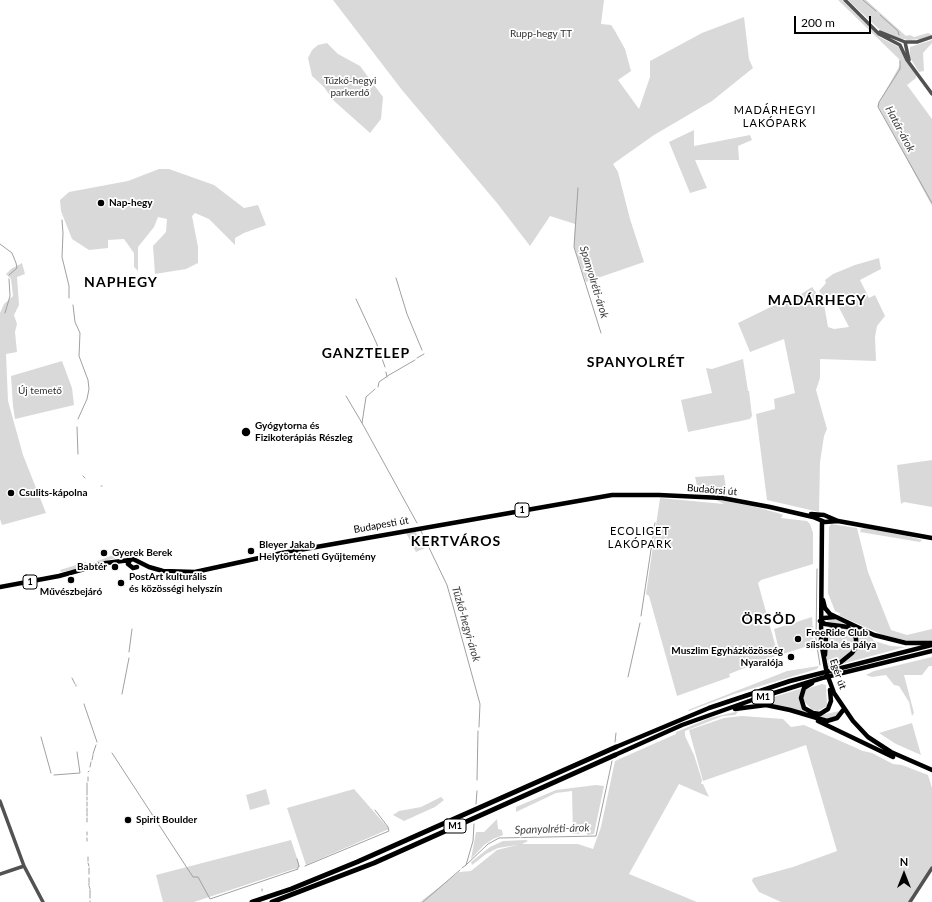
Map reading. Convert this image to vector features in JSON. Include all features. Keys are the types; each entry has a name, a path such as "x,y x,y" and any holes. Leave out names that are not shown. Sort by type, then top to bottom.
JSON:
{"highway":[{"name":"M1","path":"252,902 291,889 357,862 616,747"},
{"name":"M1","path":"272,902 294,895 374,863 615,755"},
{"path":"282,902 294,895"}],"main road":[{"name":"Budaörsi út","path":"618,494 722,498 803,514 830,522 838,521"},
{"name":"Budapesti út","path":"137,564 179,573 203,571 282,552 618,494"},
{"path":"803,514 819,522 823,533"},
{"name":"Budaörsi út","path":"822,519 932,538"},
{"name":"Egér út","path":"822,519 823,533 820,621 821,650 830,684 844,710 856,725 872,740 910,762 932,770"},
{"path":"823,533 826,526 830,522"},
{"name":"1","path":"0,587 59,576 118,561 129,562 134,559 137,564 132,568 129,562"},
{"path":"821,591 825,608 836,617 886,639 906,643 932,644"},
{"path":"808,676 836,665 854,651 856,642 854,634 848,627 824,624 820,621 824,618 836,617"},
{"path":"824,665 826,636 829,630 839,626"},
{"name":"M1","path":"616,747 709,708 808,676 932,644"},
{"name":"M1","path":"615,755 704,717 822,678 932,651"},
{"path":"822,678 806,686 802,693 802,704 809,712 820,714 828,709 832,701 830,684"},
{"path":"704,717 713,716 734,709 761,705 786,709 831,721 840,716 844,710"},
{"path":"804,715 900,760 910,762"}],"street":[{"path":"845,0 879,34 889,40 904,44 912,44 932,38"},
{"path":"873,27 886,36 904,44 932,38"},
{"path":"904,44 910,63"},
{"path":"904,44 905,57 932,94"},
{"path":"908,57 908,48 912,44"},
{"path":"0,801 24,866 43,902"},
{"path":"0,874 24,866"},
{"path":"910,902 932,868"}],"green space":[{"name":"Rupp-hegy TT","path":"333,0 604,0 601,24 611,25 615,31 625,49 631,71 618,80 639,109 650,77 650,61 702,33 744,17 749,59 753,68 712,101 654,135 613,164 618,172 630,219 644,262 586,282 574,246 575,224 550,216 530,246 497,203 402,90"},
{"path":"838,0 842,0 881,38 901,48 916,75 916,78 907,85 932,119 932,206 877,106 900,65 899,59"},
{"path":"848,0 866,0 906,36 910,35 914,37 928,33 932,35 922,39 908,40 881,31"},
{"path":"932,40 932,43 923,53 924,71 919,72 910,58 910,47"},
{"name":"Tűzkő-hegyi parkerdő","path":"327,43 338,54 360,66 383,97 381,119 370,133 333,100 324,87 312,76 308,58 312,50 318,45"},
{"path":"694,130 694,146 750,135 752,140 738,146 739,160 695,160 707,188 690,193 669,142"},
{"path":"159,169 169,169 214,185 244,208 258,205 266,225 235,238 235,245 209,219 195,213 192,216 198,247 198,263 186,269 155,274 153,246 166,232 167,219 158,217 154,227 138,247 138,271 134,267 134,253 124,239 108,240 108,248 89,250 72,239 61,211 60,200 69,192 128,181"},
{"path":"879,258 881,269 860,280 869,298 875,295 885,316 877,326 875,337 876,361 820,359 820,378 816,390 827,429 824,436 820,462 819,512 767,500 756,414 775,409 774,399 795,393 784,339 750,352 738,323 785,300 792,300 812,287 824,304 828,327 834,329 849,327 832,294 824,298 819,291 826,283 825,280 833,274 855,265"},
{"path":"22,263 25,274 17,277 19,305 14,315 17,324 15,332 17,352 6,354 8,401 23,455 46,513 2,525 0,519 0,313 4,304 13,296 11,279 6,274 11,269"},
{"path":"743,359 752,416 750,419 688,432 681,400 712,393 706,368 712,369"},
{"name":"Új temető","path":"62,361 72,388 74,405 15,419 11,376"},
{"path":"932,460 932,507 904,502 901,504 897,465"},
{"path":"724,475 727,495 699,494 695,477"},
{"path":"660,498 724,504 714,499 752,506 783,515 781,518 807,521 810,524 813,533 813,564 761,580 758,583 778,655 729,674 730,677 677,696 649,596 646,594"},
{"path":"831,524 857,528 868,572 891,630 907,635 932,629 932,641 912,642 883,635 838,615 841,614 835,611 828,593 829,527"},
{"path":"865,528 922,540 920,542 860,532 861,529"},
{"path":"415,531 425,548 416,552 406,533"},
{"path":"126,550 128,553 127,557 122,556 83,568 61,572 60,570 86,562 87,565"},
{"path":"812,617 814,648 812,651 811,645 780,655 774,629"},
{"path":"835,619 844,622 872,638 874,641 891,646 905,647 842,664 851,656 858,637 851,627 825,621"},
{"path":"845,628 853,634 855,644 853,649 845,657 829,667 826,656 829,634 833,629"},
{"path":"932,657 932,666 929,666 922,675 904,675 914,713 912,716 909,702 899,686 894,685 886,675 872,677 866,675 874,671"},
{"path":"819,666 817,669 734,694 689,711 688,710 787,671"},
{"path":"822,684 826,685 827,706 818,711 812,710 803,700 803,696 806,689"},
{"path":"803,688 800,696 800,703 804,710 821,715 840,711 840,713 828,719 772,704 754,703"},
{"path":"739,711 735,715 723,716 685,731 685,736 694,755 702,780 701,784 703,784 709,797 679,784 629,874 697,902 420,902 459,872 471,871 497,850 517,845 498,848 486,854 472,865 471,862 490,847 503,841 528,841 522,844 578,844 593,849 601,827 615,761 676,734 676,732 710,718"},
{"path":"742,716 783,719 791,727 804,725 863,751 872,753 893,764 902,765 928,775 932,788 932,868 910,902 781,902 759,892 752,881 753,878 793,867 837,851 806,745 703,781 689,730 724,718"},
{"path":"912,723 921,755 896,744 879,733"},
{"path":"596,785 604,786 594,834 587,835 587,828 581,828 579,834 573,834 572,791 556,793 516,812 516,807 556,790"},
{"path":"266,789 270,804 250,810 246,795"},
{"path":"354,789 389,829 306,865 287,808"},
{"path":"441,797 444,800 435,807 404,821 393,815 399,811 421,807"},
{"path":"497,819 498,829 502,830 503,835 484,845 471,859 476,832 484,832"},
{"path":"291,840 300,867 194,902 163,902 156,875"}],"waterway":[{"path":"863,0 876,11"},
{"path":"880,15 898,31 899,35"},
{"name":"Határ-árok","path":"900,61 900,69 879,102 878,107 932,203"},
{"name":"Spanyolréti-árok","path":"578,188 574,247 601,333"},
{"path":"62,220 62,257 69,286 69,298"},
{"path":"0,244 12,253 16,263 17,268 9,275"},
{"name":"Tűzkő-hegyi-árok","path":"396,278 407,314 422,350"},
{"path":"5,313 10,296 9,279"},
{"path":"356,299 376,342 385,367"},
{"path":"73,305 75,322 80,333 79,356 88,380 89,389 87,399 78,419"},
{"path":"417,358 424,354"},
{"path":"378,387 379,382 415,360"},
{"name":"Tűzkő-hegyi-árok","path":"386,372 387,377"},
{"name":"Tűzkő-hegyi-árok","path":"375,389 366,397 362,423 417,523"},
{"path":"346,396 362,423"},
{"path":"77,427 78,454"},
{"name":"Spanyolréti-árok","path":"641,616 655,523"},
{"name":"Tűzkő-hegyi-árok","path":"421,531 447,585 480,704 479,727"},
{"path":"817,569 816,640 820,665"},
{"name":"Spanyolréti-árok","path":"628,677 640,623"},
{"path":"129,652 132,629"},
{"path":"122,694 129,658"},
{"path":"72,678 75,684"},
{"path":"84,704 97,742"},
{"name":"Tűzkő-hegyi-árok","path":"477,780 478,731"},
{"name":"Spanyolréti-árok","path":"615,742 616,733"},
{"path":"41,737 51,773"},
{"path":"93,754 96,745"},
{"path":"54,775 80,773 77,752"},
{"path":"112,753 193,877 198,877 210,899 298,869"},
{"path":"92,760 93,755"},
{"name":"Spanyolréti-árok","path":"466,865 488,844 499,838 596,836 612,761"},
{"path":"90,767 91,762"},
{"path":"87,783 87,795"},
{"name":"Tűzkő-hegyi-árok","path":"476,804 477,791"},
{"path":"305,866 389,831 388,827 375,810"},
{"name":"Tűzkő-hegyi-árok","path":"462,868 466,865 473,841 474,824"},
{"path":"297,859 299,866 297,869"},
{"path":"89,868 89,874"},
{"name":"Tűzkő-hegyi-árok","path":"423,902 460,870"},
{"path":"90,890 90,898"}],"place":[{"name":"Nap-hegy","path":"101,203"},
{"name":"Gyógytorna és Fizikoterápiás Részleg","path":"246,432"},
{"name":"Csulits-kápolna","path":"11,493"},
{"name":"Bleyer Jakab Helytörténeti Gyűjtemény","path":"251,551"},
{"name":"Gyerek Berek","path":"104,553"},
{"name":"Babtér","path":"115,567"},
{"name":"Művészbejáró","path":"71,580"},
{"name":"PostArt kulturális és közösségi helyszín","path":"121,583"},
{"name":"FreeRide Club síiskola és pálya","path":"798,639"},
{"name":"Muszlim Egyházközösség Nyaralója","path":"791,657"},
{"name":"Spirit Boulder","path":"128,820"}],"district":[{"name":"MADÁRHEGYI LAKÓPARK","path":"775,116"},
{"name":"NAPHEGY","path":"121,282"},
{"name":"MADÁRHEGY","path":"817,300"},
{"name":"GANZTELEP","path":"366,353"},
{"name":"SPANYOLRÉT","path":"636,362"},
{"name":"ECOLIGET LAKÓPARK","path":"640,537"},
{"name":"KERTVÁROS","path":"456,541"},
{"name":"ÖRSÖD","path":"769,619"}]}
